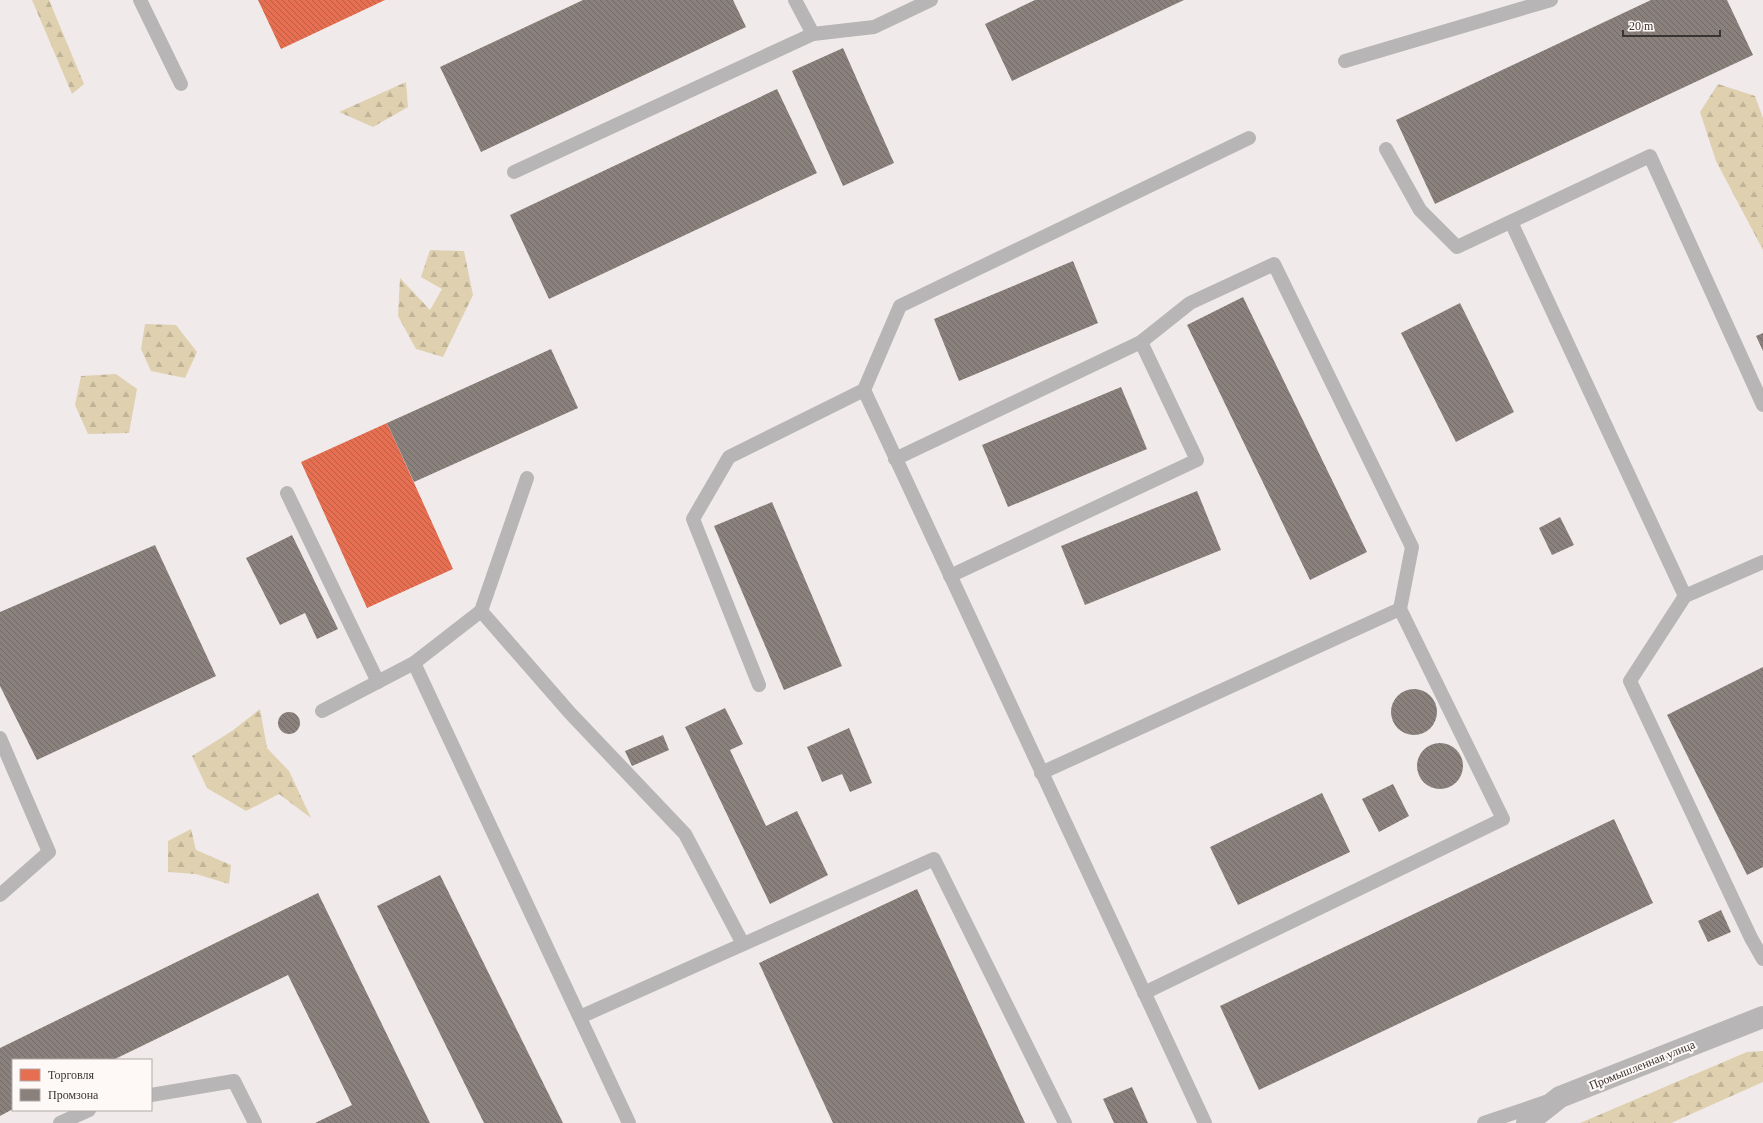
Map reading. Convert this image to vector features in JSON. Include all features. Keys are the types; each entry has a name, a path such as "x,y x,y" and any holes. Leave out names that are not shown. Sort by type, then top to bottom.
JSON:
{"street":[{"name":"Промышленная улица","path":"1527,1123 1560,1097 1763,1017"}],"lane":[{"path":"140,0 181,84"},
{"path":"795,0 813,34"},
{"path":"514,172 813,34 874,27 931,0"},
{"path":"1345,60 1551,0"},
{"path":"759,685 693,519 729,457 864,390 900,306 1249,138"},
{"path":"1386,149 1420,210 1457,247 1650,156 1763,405"},
{"path":"1510,222 1685,596"},
{"path":"895,459 1141,342 1190,303 1274,264 1412,547 1400,609 1503,819 1144,993"},
{"path":"950,576 1196,460 1141,342"},
{"path":"864,390 1205,1123"},
{"path":"322,711 414,663 481,611 527,478"},
{"path":"287,493 378,682"},
{"path":"1763,562 1685,596 1630,681 1751,938 1763,959"},
{"path":"1042,773 1400,609"},
{"path":"481,611 570,713 685,834 743,944"},
{"path":"414,663 629,1123"},
{"path":"0,738 49,852 0,895"},
{"path":"580,1017 934,859 1065,1123"},
{"path":"152,1096 234,1081 255,1123"},
{"path":"1484,1123 1560,1097"},
{"path":"60,1123 87,1111"}],"green space":[{"path":"32,0 49,0 84,84 72,94"},
{"path":"406,82 408,107 373,127 339,112"},
{"path":"1718,84 1755,96 1763,118 1763,250 1716,161 1700,112"},
{"path":"430,250 464,251 473,295 443,357 416,349 398,316 400,278 430,310 442,289 421,277"},
{"path":"145,324 176,325 197,352 185,378 151,371 141,349"},
{"path":"116,374 137,389 129,433 88,434 75,405 81,376"},
{"path":"260,709 267,748 289,771 311,818 279,794 246,811 207,788 192,756 232,731"},
{"path":"191,829 196,850 231,865 229,884 196,874 168,872 168,841"},
{"path":"1763,1051 1763,1082 1671,1123 1580,1123 1747,1052"}],"building: Торговля":[{"path":"258,0 385,0 281,49"},
{"path":"387,423 453,569 367,608 301,462"}],"building: Промзона":[{"path":"583,0 733,0 746,27 481,152 440,67"},
{"path":"1035,0 1184,0 1012,81 985,24"},
{"path":"1651,0 1727,0 1753,55 1435,204 1396,120"},
{"path":"843,48 894,163 843,186 792,71"},
{"path":"777,89 817,173 549,299 510,215"},
{"path":"1073,261 1098,323 959,381 934,319"},
{"path":"1243,297 1367,552 1310,580 1187,325"},
{"path":"1460,303 1514,412 1456,442 1401,333"},
{"path":"1763,333 1763,351 1756,336"},
{"path":"551,349 578,408 414,482 387,423"},
{"path":"1121,387 1147,449 1008,507 982,445"},
{"path":"1197,491 1221,550 1085,605 1061,546"},
{"path":"772,502 842,666 784,690 714,526"},
{"path":"1560,517 1574,545 1552,555 1539,528"},
{"path":"292,535 338,629 317,639 305,613 280,625 246,558"},
{"path":"155,545 216,676 37,760 0,686 0,612"},
{"path":"1763,667 1763,867 1747,875 1667,715"},
{"path":"1409,689 1419,689 1427,693 1433,699 1437,707 1437,717 1433,725 1427,731 1419,735 1409,735 1401,731 1395,725 1391,717 1391,707 1395,699 1401,693"},
{"path":"725,708 743,744 730,750 766,826 797,811 828,875 770,904 685,727"},
{"path":"289,712 297,715 300,723 297,731 289,734 281,731 278,723 281,715"},
{"path":"849,728 872,783 850,792 842,774 822,782 807,747"},
{"path":"663,735 669,750 632,766 625,751"},
{"path":"1435,743 1445,743 1453,747 1459,753 1463,761 1463,771 1459,779 1453,785 1445,789 1435,789 1427,785 1421,779 1417,771 1417,761 1421,753 1427,747"},
{"path":"1393,784 1409,816 1379,832 1362,799"},
{"path":"1322,793 1350,852 1238,905 1210,847"},
{"path":"1614,819 1653,903 1259,1090 1220,1006"},
{"path":"440,875 563,1123 484,1123 377,906"},
{"path":"917,889 1025,1123 833,1123 759,963"},
{"path":"318,893 430,1123 315,1123 352,1105 288,975 115,1059 12,1059 12,1110 0,1116 0,1048"},
{"path":"1721,910 1731,932 1708,942 1698,921"},
{"path":"1132,1087 1148,1123 1114,1123 1103,1099"}]}
